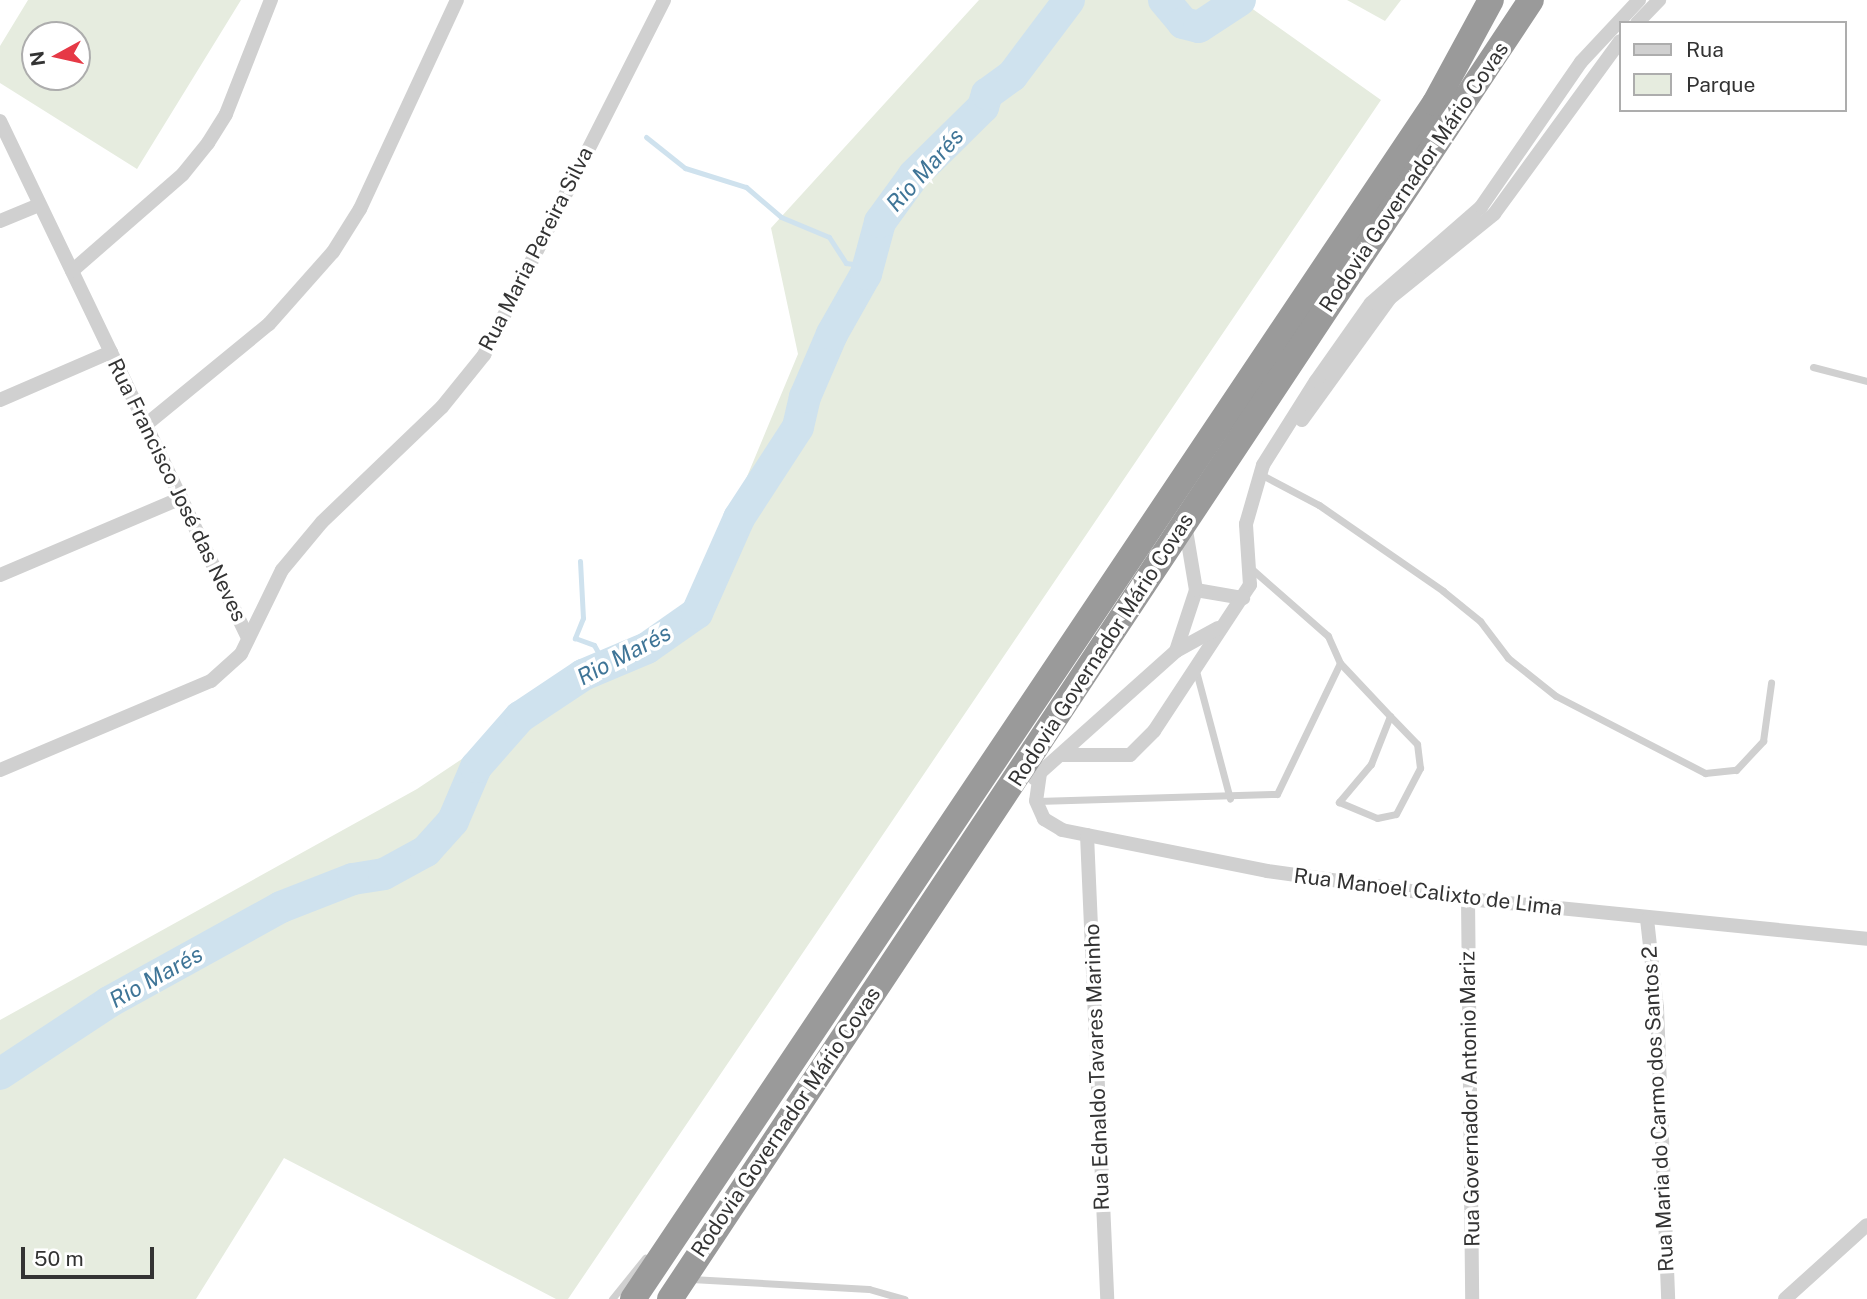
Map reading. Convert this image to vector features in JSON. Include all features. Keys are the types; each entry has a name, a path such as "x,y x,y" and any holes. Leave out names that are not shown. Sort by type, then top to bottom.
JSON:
{"highway":[{"name":"Rodovia Governador Mário Covas","path":"634,1299 1435,103 1491,0"},
{"name":"Rodovia Governador Mário Covas","path":"675,1289 1531,0"}],"street":[{"path":"72,271 183,174 208,143 226,114 271,0"},
{"path":"148,423 269,324 334,252 360,209 457,0"},
{"name":"Rua Maria Pereira Silva","path":"248,638 282,570 322,522 442,407 484,355 664,0"},
{"path":"1619,21 1639,0"},
{"path":"1639,21 1659,0"},
{"path":"1063,755 1130,755 1154,731 1222,625 1243,598 1253,569 1246,524 1263,464 1350,330 1397,279 1481,207 1581,62 1618,22"},
{"path":"1262,475 1376,314 1407,282 1480,230 1618,44"},
{"name":"Rua Francisco José das Neves","path":"0,121 38,205 148,423 248,638 241,654 211,681 0,770"},
{"path":"0,221 38,205"},
{"path":"0,400 111,352"},
{"path":"0,575 181,498"},
{"path":"1176,651 1196,590 1185,523"},
{"path":"1196,590 1243,598"},
{"path":"994,810 1063,755 1176,651 1222,625"},
{"path":"1036,801 1040,773"},
{"name":"Rua Manoel Calixto de Lima","path":"1036,801 1052,826 1267,871 1468,899 1867,939"},
{"name":"Rua Ednaldo Tavares Marinho","path":"1087,835 1107,1299"},
{"name":"Rua Governador Antonio Mariz","path":"1468,899 1472,1299"},
{"name":"Rua Maria do Carmo dos Santos 2","path":"1647,919 1657,1008 1668,1299"},
{"path":"1785,1299 1867,1225"}],"lane":[{"path":"1813,367 1867,380"},
{"path":"1262,475 1319,505 1443,591 1480,621 1508,658 1556,696 1705,774 1737,770 1763,741 1771,683"},
{"path":"1253,569 1328,636 1340,663 1417,744 1420,768 1396,814 1377,818 1339,802 1371,764 1390,716"},
{"path":"1036,801 1230,799 1277,794 1340,663"},
{"path":"1195,668 1230,799"},
{"path":"612,1299 720,1169"},
{"path":"675,1289 869,1289 905,1299"}],"green space":[{"path":"28,0 241,0 137,169 0,83 0,46"},
{"path":"979,0 1240,0 1381,100 568,1299 556,1299 284,1158 196,1299 0,1299 0,1020 417,789 694,604 798,354 771,228"},
{"path":"1347,0 1401,0 1385,21"}],"waterway":[{"name":"Rio Marés","path":"0,1074 109,1002 281,907 353,879 384,874 426,851 453,821 476,767 520,717 583,675 647,648 697,613 739,518 798,427 805,397 832,334 866,274 880,222 914,175 983,107 987,94 1012,76 1069,0"},
{"name":"Rio Marés","path":"1164,0 1183,23 1199,27 1240,0"},
{"path":"646,137 685,168 746,187 781,217 829,237 846,263 867,266"},
{"path":"580,561 583,618 575,638 594,645 605,665"}]}
